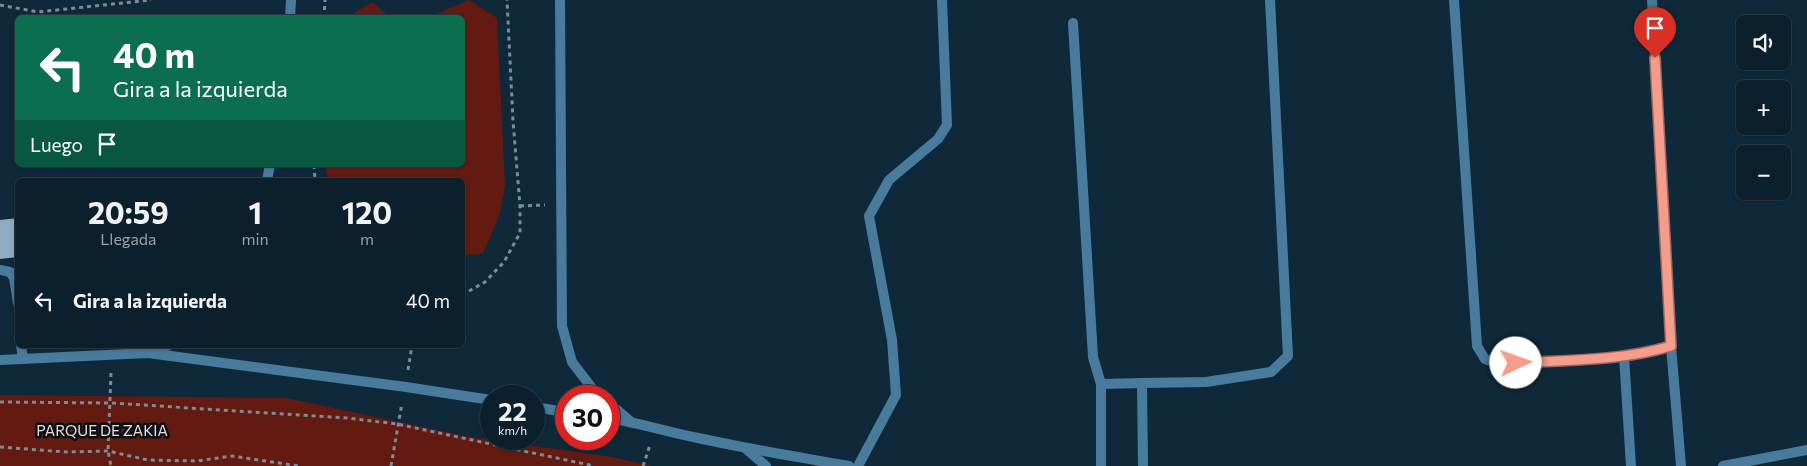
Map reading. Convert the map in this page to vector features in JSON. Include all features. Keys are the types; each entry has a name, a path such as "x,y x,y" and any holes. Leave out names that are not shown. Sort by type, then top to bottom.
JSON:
{"street":[{"path":"290,15 291,0"},
{"path":"560,0 562,326 572,362 590,385"},
{"path":"858,466 896,395 892,340 869,216 889,180 938,139 947,125 942,0"},
{"path":"1101,384 1206,382 1271,372 1288,356 1270,0"},
{"path":"1454,0 1477,346 1485,359 1498,364 1624,356 1653,352 1671,346"},
{"path":"1652,0 1671,346 1681,466"},
{"path":"1073,22 1093,357 1101,384 1101,466"},
{"path":"0,270 10,272 15,284"},
{"path":"21,348 22,359"},
{"path":"148,353 161,348"},
{"path":"0,360 148,353 480,398"},
{"path":"1624,356 1631,466"},
{"path":"1142,383 1143,466"},
{"path":"620,413 630,422"},
{"path":"620,420 744,448 849,466"},
{"path":"744,448 766,466"},
{"path":"1723,466 1807,450"}],"path":[{"path":"0,5 38,12 151,0"},
{"path":"324,15 325,0"},
{"path":"465,294 485,282 504,262 520,233 520,206 513,121 507,0"},
{"path":"406,387 412,348"},
{"path":"111,466 108,451 112,355"},
{"path":"0,402 111,403 347,418 397,424 594,466"},
{"path":"391,466 397,424"},
{"path":"0,447 66,452 108,451 148,460 197,461 232,456 299,466"}],"green space":[{"path":"469,0 497,18 505,185 500,214 483,254 465,255 465,178 329,178 325,169 325,167 465,167 465,15 434,15"},
{"path":"372,2 388,15 351,15"},
{"name":"PARQUE DE ZAKIA","path":"0,395 286,398 480,438 480,450 545,450 545,447 612,457 651,466 0,466"}],"building":[{"path":"15,218 15,257 0,259 0,220"}],"route":[{"path":"1516,363 1624,356 1653,352 1671,346 1655,58"}]}
